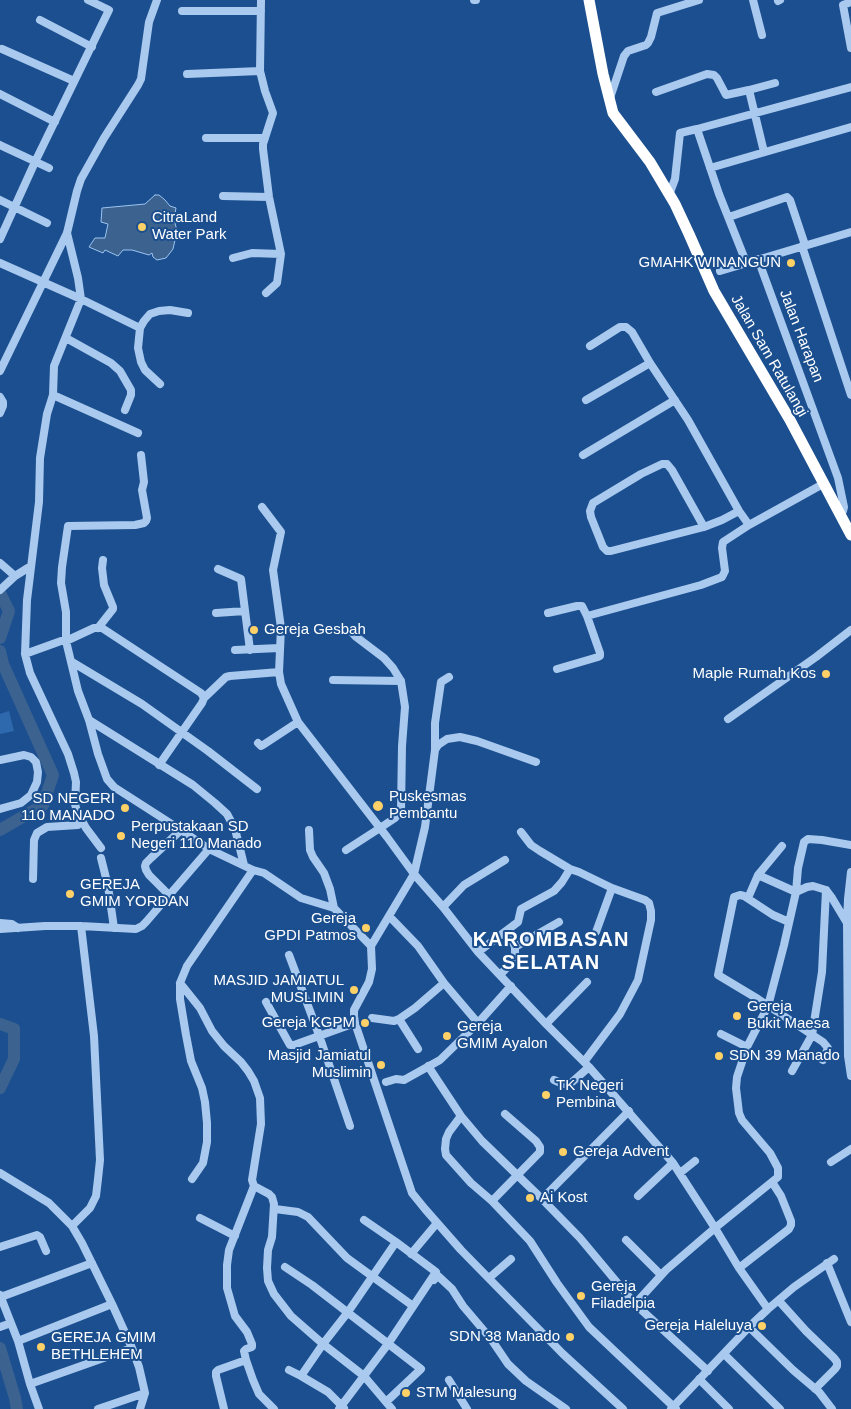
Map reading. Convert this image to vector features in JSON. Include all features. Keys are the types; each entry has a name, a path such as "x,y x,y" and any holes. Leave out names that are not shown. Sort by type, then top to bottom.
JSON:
{"highway":[{"name":"Jalan Sam Ratulangi","path":"589,0 609,101 615,115 650,162 669,194 690,234 714,291 790,420 851,535"}],"street":[{"path":"0,239 109,10 88,0"},
{"path":"0,371 67,233 81,179 141,79 148,22 157,0"},
{"path":"261,0 260,71 273,113 263,150 269,197 281,254 277,283 266,293"},
{"path":"609,101 624,56 628,51 648,44 657,13 699,0"},
{"path":"753,0 762,35"},
{"path":"851,2 843,5 851,45"},
{"path":"182,11 260,11"},
{"path":"40,20 92,47"},
{"path":"2,49 74,81"},
{"path":"186,74 260,71"},
{"path":"656,92 707,74 714,75 726,95 775,83"},
{"path":"669,194 676,179 680,133 851,87"},
{"path":"749,90 764,152"},
{"path":"0,94 55,122"},
{"path":"710,168 851,127"},
{"path":"697,129 719,194 746,262"},
{"path":"206,138 265,138"},
{"path":"0,145 49,168"},
{"path":"222,196 269,197"},
{"path":"728,217 787,197 790,200 851,395"},
{"path":"0,200 47,222"},
{"path":"720,271 851,232"},
{"path":"67,233 78,278 81,300 54,366 53,395 47,414 40,458 39,502 30,566 25,654 30,673 68,754 76,782 75,804 77,812 102,848"},
{"path":"233,258 252,253 281,254"},
{"name":"Jalan Harapan","path":"758,259 838,478 844,507 840,514"},
{"path":"0,263 140,328"},
{"path":"160,384 145,370 141,362 138,348 140,328 150,314 159,311 170,310 188,313"},
{"path":"590,346 618,328 626,327 632,332 688,420 739,511 749,524"},
{"path":"66,338 108,361 120,372 131,390 125,410"},
{"path":"586,400 650,363"},
{"path":"53,395 138,433"},
{"path":"0,397 3,402 0,413"},
{"path":"583,455 675,400"},
{"path":"141,455 144,482 142,490 146,521 144,523 126,525 68,526 61,575 66,612 66,641 78,691 107,779 114,787 209,849 271,877 301,898 334,908 371,946"},
{"path":"704,527 667,464 662,464 642,474 593,503 590,511 603,547 610,551 704,527 739,511"},
{"path":"587,616 701,585 722,577 725,571 723,542 749,524 823,484"},
{"path":"262,507 281,532 273,570 281,628 279,672 281,684 298,722 414,874 478,952 629,1111 673,1163 739,1268 768,1309"},
{"path":"98,628 113,607 104,585 103,560"},
{"path":"0,562 12,579"},
{"path":"0,590 30,566"},
{"path":"218,569 241,579 250,650"},
{"path":"548,613 577,606 584,608 600,656 557,669"},
{"path":"216,613 245,611"},
{"path":"25,654 66,641 94,628 98,628 105,630 152,660 201,693 204,698"},
{"path":"346,850 395,818 402,811 402,746 405,707 401,681 393,668 384,658 350,630"},
{"path":"728,719 851,630"},
{"path":"235,650 279,648"},
{"path":"72,662 142,704 182,732 257,790"},
{"path":"159,765 204,698 226,677 279,672"},
{"path":"449,677 440,682 435,723 436,750 425,827 414,874 371,946 372,970 369,982 354,1010 355,1023 412,1193 437,1224 563,1354 623,1409"},
{"path":"333,680 401,681"},
{"path":"89,720 193,785 227,814 235,829 244,865"},
{"path":"258,743 263,746 298,722"},
{"path":"436,750 444,740 460,737 477,741 536,762"},
{"path":"0,760 24,756 31,757 36,762 38,772 37,782 31,795 21,803 0,809"},
{"path":"33,879 34,840 37,833 47,827 78,825 81,820"},
{"path":"169,895 149,875 145,866 150,858 182,830"},
{"path":"309,830 310,850 324,873 334,908"},
{"path":"521,832 530,845 570,869 649,903 651,911 651,920 638,980 630,997 586,1065 571,1083 563,1084 554,1080"},
{"path":"635,1304 661,1275 778,1177 778,1168 770,1153 742,1120 737,1107 737,1077 747,1046 768,1006 796,892 802,848 806,840 822,840 851,845"},
{"path":"748,898 758,875 782,846"},
{"path":"0,929 81,926 136,929 142,926 209,849"},
{"path":"101,858 108,886 114,928"},
{"path":"443,907 458,889 505,860"},
{"path":"478,952 518,922 521,909 554,891 570,869"},
{"path":"192,1179 203,1163 207,1142 206,1102 191,1060 180,999 180,983 187,966 253,870"},
{"path":"851,872 847,923 848,1038 851,1076"},
{"path":"758,875 796,892"},
{"path":"796,892 813,886 826,890 847,923"},
{"path":"596,932 612,888"},
{"path":"792,1072 812,1035 822,972 826,890"},
{"path":"789,922 773,915 748,898 740,895 734,897 718,975 823,1042 828,1048 823,1060"},
{"path":"389,916 418,946 444,984 478,1023"},
{"path":"514,947 559,922"},
{"path":"0,924 12,924 18,928"},
{"path":"72,1226 90,1208 96,1196 100,1160 94,1036 81,926"},
{"path":"500,975 513,961 515,956 508,930"},
{"path":"289,955 350,1126"},
{"path":"546,1024 587,982"},
{"path":"180,983 200,1008 212,1030 224,1046 248,1071 260,1098 261,1124 252,1180 254,1186 229,1250 227,1288 236,1316 247,1332 252,1344 252,1347 245,1350 246,1360 253,1380 260,1394 274,1409"},
{"path":"372,1018 394,1021 399,1019 444,984"},
{"path":"386,1082 396,1079 404,1080 440,1060 478,1023 511,986"},
{"path":"266,1002 290,1045 355,1023"},
{"path":"399,1019 418,1049"},
{"path":"721,1034 747,1046"},
{"path":"428,1066 461,1116 482,1141 580,1238 635,1304 708,1371"},
{"path":"542,1199 629,1111"},
{"path":"492,1200 540,1152 536,1141 505,1114"},
{"path":"461,1116 449,1132 445,1144 445,1153 471,1183 492,1200 530,1241 566,1296 589,1326 673,1408 768,1309 794,1287 831,1261 851,1322"},
{"path":"831,1162 851,1149"},
{"path":"680,1173 695,1161"},
{"path":"638,1196 673,1163"},
{"path":"0,1173 49,1203 72,1226 92,1263 132,1348 145,1393 140,1409"},
{"path":"739,1268 789,1229 791,1225 782,1196 772,1182"},
{"path":"254,1186 272,1197 275,1209 267,1268 268,1281 274,1294 291,1316 322,1344 364,1376 392,1409"},
{"path":"275,1209 298,1212 308,1217 347,1258 413,1306"},
{"path":"200,1218 235,1236"},
{"path":"289,1370 328,1392 342,1408 436,1272 364,1220"},
{"path":"412,1254 437,1224"},
{"path":"0,1247 37,1235 40,1237 46,1251"},
{"path":"626,1240 661,1275"},
{"path":"301,1376 396,1242"},
{"path":"489,1278 511,1259"},
{"path":"39,1409 18,1342 5,1325 0,1296 92,1263"},
{"path":"285,1267 348,1312 421,1369 386,1402"},
{"path":"423,1291 437,1275 440,1277 452,1289 508,1364 526,1381 566,1409"},
{"path":"779,1301 837,1362 835,1369 815,1389"},
{"path":"18,1342 112,1304"},
{"path":"749,1328 815,1389 832,1409"},
{"path":"30,1384 132,1348"},
{"path":"724,1354 780,1409"},
{"path":"224,1409 216,1372 246,1360"},
{"path":"699,1379 729,1409"},
{"path":"449,1380 466,1409"},
{"path":"98,1409 145,1393"}],"shaded area":[{"name":"CitraLand Water Park","path":"155,195 159,195 170,206 176,208 174,219 177,231 173,249 166,258 157,260 153,257 152,253 149,255 132,250 123,250 118,256 105,250 103,253 89,247 95,238 105,238 108,224 101,222 102,208 145,204"},
{"path":"9,711 14,731 0,734 0,714"}],"waterway":[{"path":"0,593 9,611 0,638"},
{"path":"0,651 3,664 53,775 43,805 0,830"},
{"path":"0,1024 14,1029 14,1059 0,1088"},
{"path":"0,1348 17,1409"}],"place":[{"name":"CitraLand Water Park","path":"142,227"},
{"name":"GMAHK WINANGUN","path":"791,263"},
{"name":"Gereja Gesbah","path":"254,630"},
{"name":"Maple Rumah Kos","path":"826,674"},
{"name":"Puskesmas Pembantu","path":"378,806"},
{"name":"SD NEGERI 110 MANADO","path":"125,808"},
{"name":"Perpustakaan SD Negeri 110 Manado","path":"121,836"},
{"name":"GEREJA GMIM YORDAN","path":"70,894"},
{"name":"Gereja GPDI Patmos","path":"366,928"},
{"name":"MASJID JAMIATUL MUSLIMIN","path":"354,990"},
{"name":"Gereja Bukit Maesa","path":"737,1016"},
{"name":"Gereja KGPM","path":"365,1023"},
{"name":"Gereja GMIM Ayalon","path":"447,1036"},
{"name":"SDN 39 Manado","path":"719,1056"},
{"name":"Masjid Jamiatul Muslimin","path":"381,1065"},
{"name":"TK Negeri Pembina","path":"546,1095"},
{"name":"Gereja Advent","path":"563,1152"},
{"name":"Ai Kost","path":"530,1198"},
{"name":"Gereja Filadelpia","path":"581,1296"},
{"name":"Gereja Haleluya","path":"762,1326"},
{"name":"SDN 38 Manado","path":"570,1337"},
{"name":"GEREJA GMIM BETHLEHEM","path":"41,1347"},
{"name":"STM Malesung","path":"406,1393"}],"district":[{"name":"KAROMBASAN SELATAN","path":"551,952"}]}
